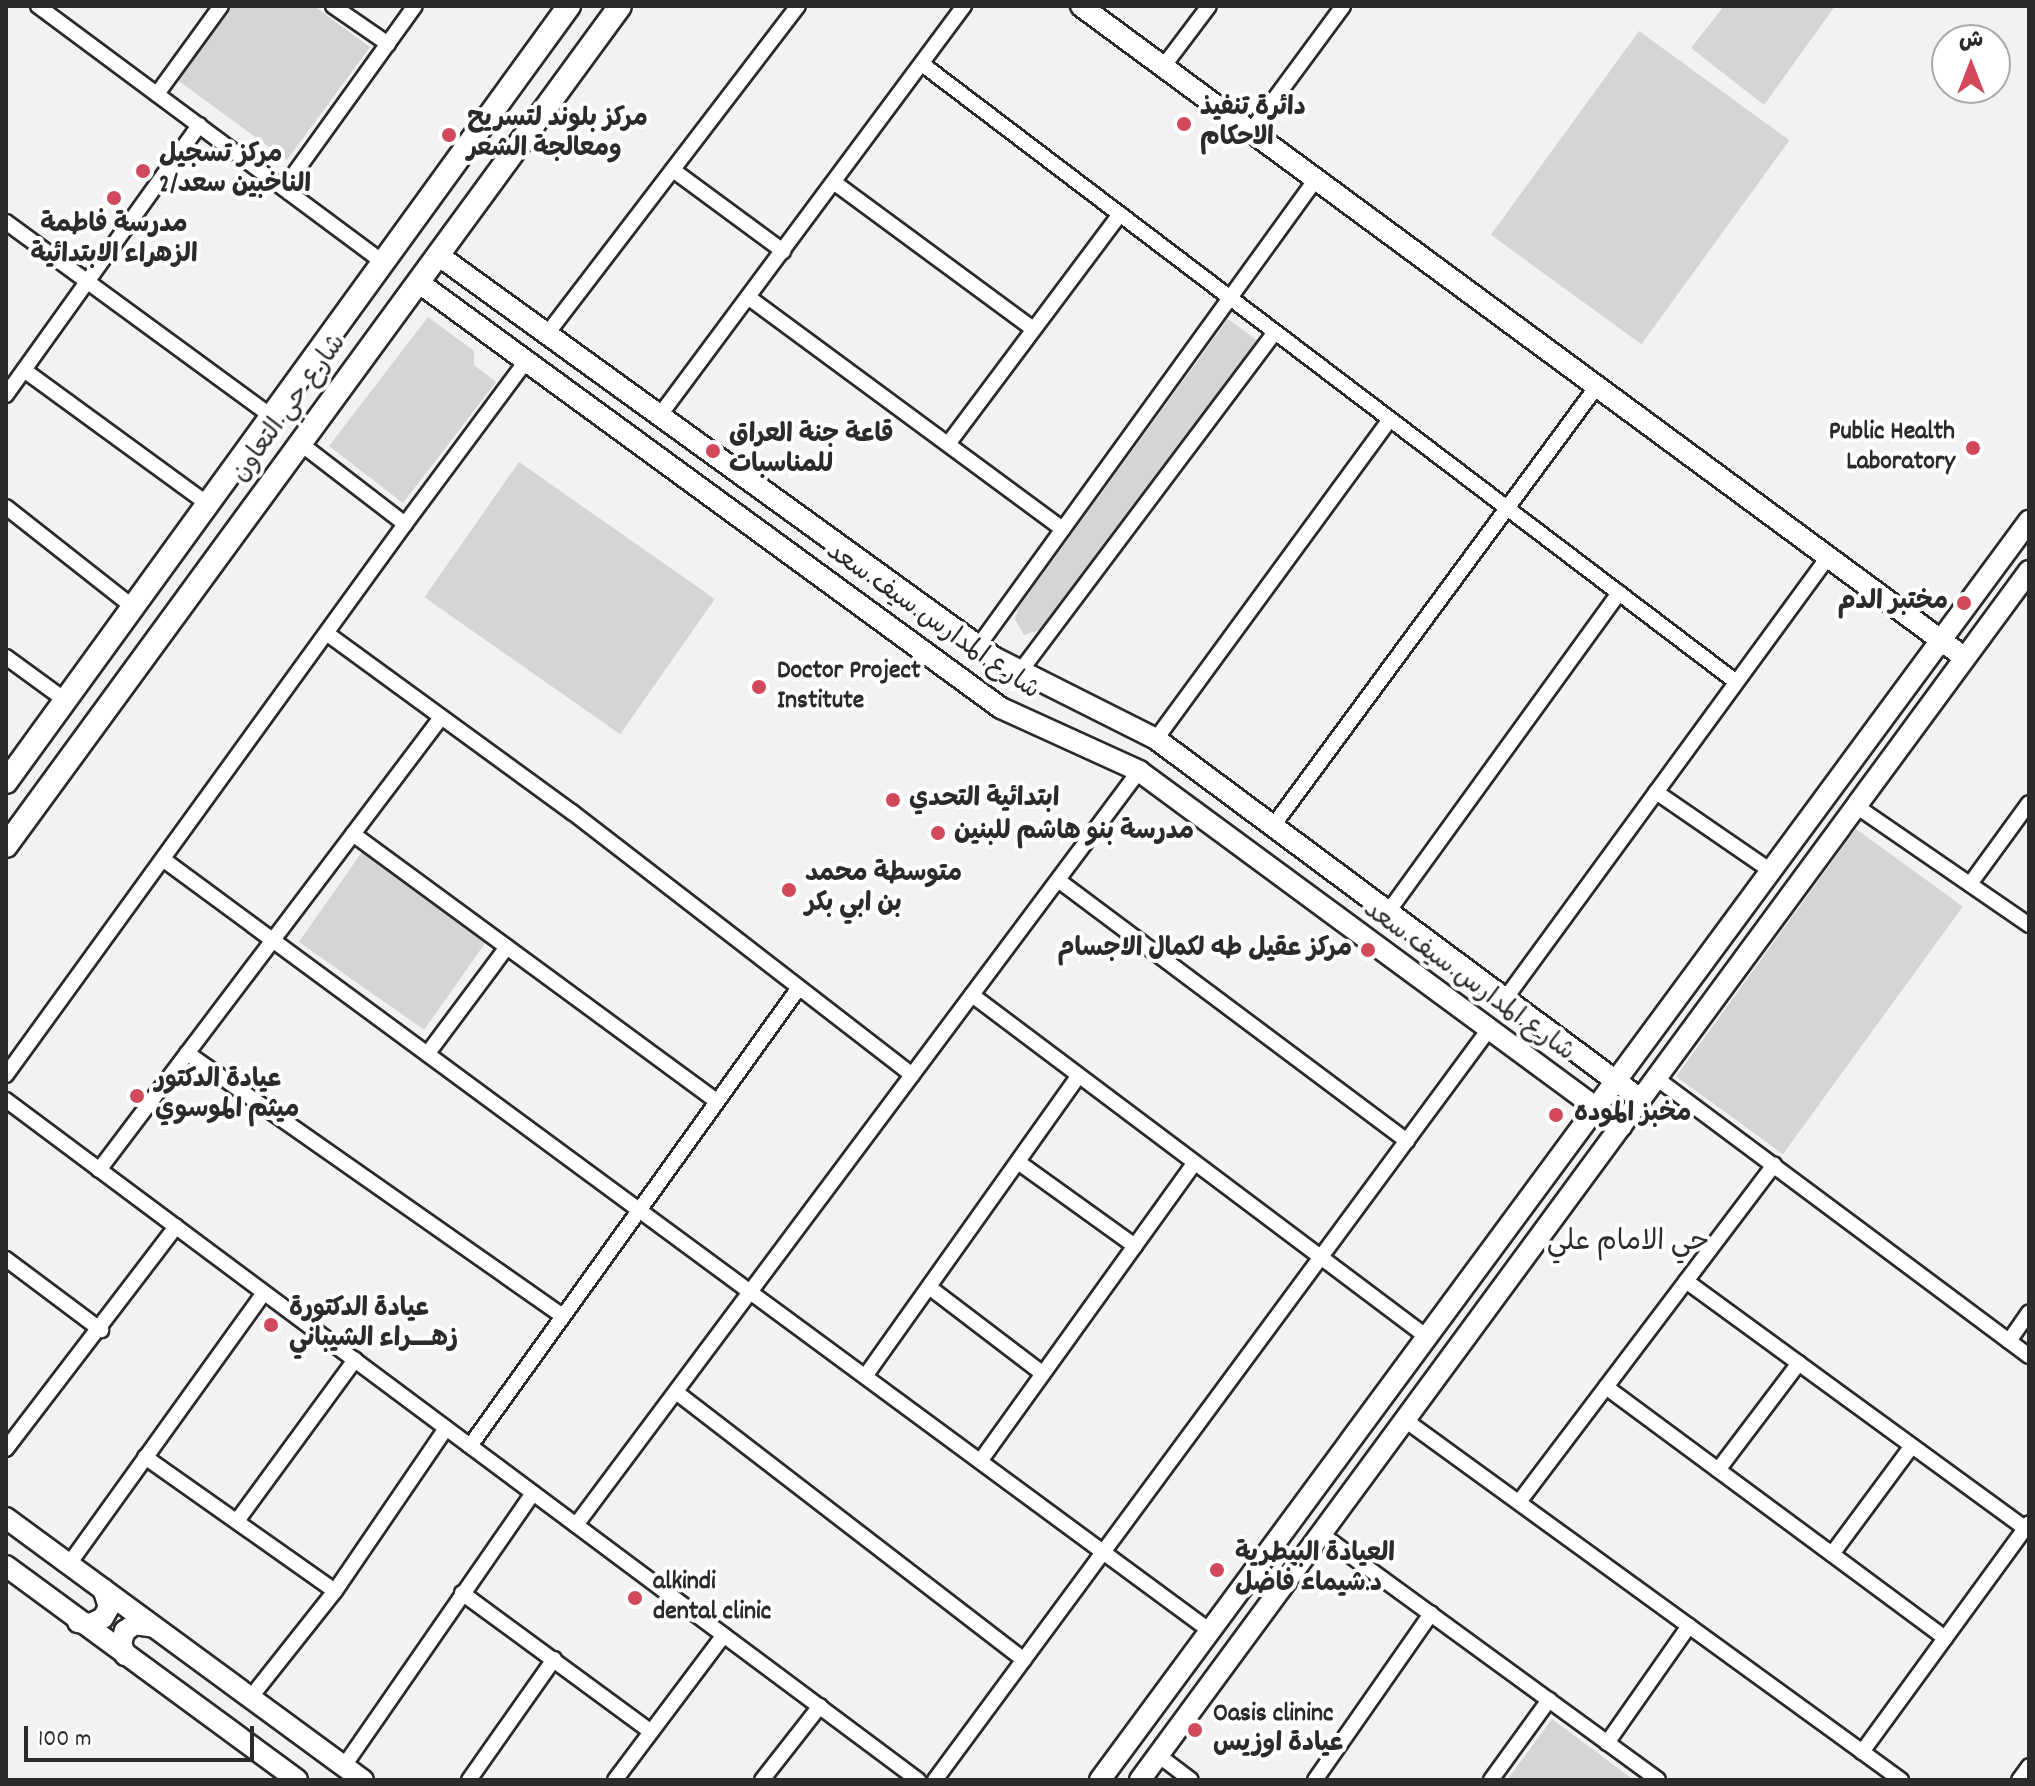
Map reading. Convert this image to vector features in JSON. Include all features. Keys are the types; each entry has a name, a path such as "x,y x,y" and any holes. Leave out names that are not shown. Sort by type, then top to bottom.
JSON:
{"main road":[{"name":"شارع حي التعاون","path":"6,782 569,6"},
{"name":"شارع حي التعاون","path":"6,846 620,6"},
{"path":"1081,6 1965,658"},
{"name":"شارع المدارس سيف سعد","path":"438,255 1019,673 1156,739 1640,1099"},
{"name":"شارع المدارس سيف سعد","path":"418,282 1001,708 1139,771 1621,1126"},
{"path":"344,317 352,336 373,343"},
{"path":"314,357 336,360 347,378"},
{"path":"692,480 706,475 715,455"},
{"path":"725,505 732,484 746,477"},
{"path":"1100,1780 2029,521"},
{"path":"1140,1780 2029,571"},
{"path":"1427,983 1441,978 1448,957"},
{"path":"1453,1003 1457,988 1477,978"},
{"path":"6,1518 363,1780"},
{"path":"1273,1546 1285,1559 1300,1562"},
{"path":"6,1566 78,1622 297,1780"},
{"path":"1253,1572 1267,1578 1277,1594"},
{"path":"78,1622 91,1624 107,1613 109,1600 103,1589"},
{"path":"125,1655 125,1631 135,1624 154,1627"}],"street":[{"path":"38,6 383,262"},
{"path":"157,94 221,6"},
{"path":"333,6 388,44"},
{"path":"284,188 415,6"},
{"path":"547,334 798,6"},
{"path":"660,415 964,6"},
{"path":"1163,67 1209,6"},
{"path":"1251,131 1343,6"},
{"path":"922,64 1735,681"},
{"path":"6,395 199,125"},
{"path":"673,170 783,251"},
{"path":"979,645 1316,179"},
{"path":"835,183 1033,329"},
{"path":"948,444 1120,214"},
{"path":"6,222 270,415"},
{"path":"748,297 1063,529"},
{"path":"1019,673 1275,332"},
{"path":"6,1075 527,360"},
{"path":"24,370 208,504"},
{"path":"1273,826 1597,386"},
{"path":"1156,739 1390,419"},
{"path":"300,443 405,524"},
{"path":"6,507 133,607"},
{"path":"1505,999 1828,557"},
{"path":"1388,912 1619,593"},
{"path":"329,635 440,719 572,812 912,1075"},
{"path":"6,657 65,700"},
{"path":"99,1170 440,719"},
{"path":"576,1525 1139,771"},
{"path":"1656,792 1771,871"},
{"path":"1970,884 2029,803"},
{"path":"1856,806 2029,925"},
{"path":"353,834 717,1101"},
{"path":"164,860 753,1290 1210,1631"},
{"path":"1058,880 1407,1141"},
{"path":"428,1053 507,947"},
{"path":"470,1446 798,989"},
{"path":"972,995 1319,1259 1427,1337"},
{"path":"935,1780 1489,1029"},
{"path":"187,1053 563,1316"},
{"path":"866,1375 1078,1077"},
{"path":"1656,1078 2029,1356"},
{"path":"6,1100 918,1780"},
{"path":"1018,1162 1135,1246"},
{"path":"981,1460 1194,1164"},
{"path":"1519,1502 1774,1165"},
{"path":"6,1449 101,1330 176,1227"},
{"path":"6,1259 101,1330"},
{"path":"1686,1281 1912,1446 2027,1525 1862,1752"},
{"path":"929,1287 1043,1374"},
{"path":"69,1564 264,1293"},
{"path":"2009,1341 2029,1312"},
{"path":"237,1521 355,1360"},
{"path":"1718,1470 1799,1363"},
{"path":"1606,1387 1945,1638"},
{"path":"676,1392 1024,1660"},
{"path":"1405,1420 1901,1780"},
{"path":"251,1697 335,1591 446,1428"},
{"path":"1832,1554 1912,1446"},
{"path":"145,1457 335,1591"},
{"path":"344,1766 533,1493"},
{"path":"1321,1534 1658,1780"},
{"path":"462,1593 650,1731"},
{"path":"1315,1780 1431,1614"},
{"path":"1607,1743 1689,1626"},
{"path":"615,1780 724,1635"},
{"path":"469,1780 554,1659"},
{"path":"1491,1780 1549,1700"},
{"path":"762,1780 820,1706"},
{"path":"1158,1755 1191,1780"},
{"path":"2019,1780 2029,1766"}],"shaded area":[{"path":"230,6 314,6 370,47 287,160 176,79"},
{"path":"1724,6 1835,6 1764,105 1691,48"},
{"path":"1639,31 1789,140 1641,344 1491,235"},
{"path":"428,317 474,351 474,365 496,382 403,503 329,446"},
{"path":"1228,319 1258,341 1055,625 1024,635 1015,619 1018,608"},
{"path":"519,462 715,599 620,734 424,597"},
{"path":"1856,829 1963,907 1783,1154 1676,1077"},
{"path":"362,852 487,940 424,1030 299,942"},
{"path":"1552,1719 1634,1780 1507,1780"}],"place":[{"name":"دائرة تنفيذ الاحكام","path":"1184,124"},
{"name":"مركز بلوند لتسريح ومعالجة الشعر","path":"449,135"},
{"name":"مركز تسجيل الناخبين سعد/2","path":"143,171"},
{"name":"مدرسة فاطمة الزهراء الابتدائية","path":"114,198"},
{"name":"Public Health Laboratory","path":"1973,448"},
{"name":"قاعة جنة العراق للمناسبات","path":"713,451"},
{"name":"مختبر الدم","path":"1964,603"},
{"name":"Doctor Project Institute","path":"759,687"},
{"name":"ابتدائية التحدي","path":"893,800"},
{"name":"مدرسة بنو هاشم للبنين","path":"938,833"},
{"name":"متوسطة محمد بن ابي بكر","path":"789,890"},
{"name":"مركز عقيل طه لكمال الاجسام","path":"1368,950"},
{"name":"عيادة الدكتور ميثم الموسوي","path":"137,1096"},
{"name":"مخبز الموده","path":"1556,1115"},
{"name":"عيادة الدكتورة زهـــراء الشيباني","path":"271,1325"},
{"name":"العيادة البيطرية د.شيماء فاضل","path":"1217,1570"},
{"name":"alkindi dental clinic","path":"635,1598"},
{"name":"Oasis clininc عيادة اوزيس","path":"1195,1730"}],"district":[{"name":"حي الامام علي","path":"1628,1244"}]}
